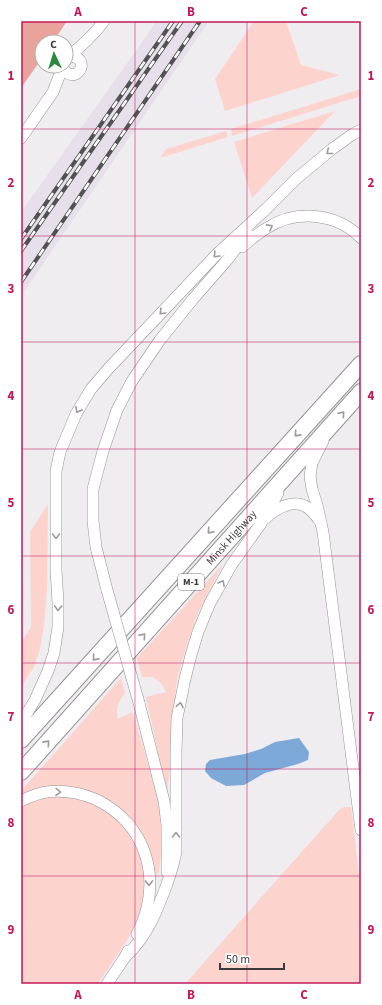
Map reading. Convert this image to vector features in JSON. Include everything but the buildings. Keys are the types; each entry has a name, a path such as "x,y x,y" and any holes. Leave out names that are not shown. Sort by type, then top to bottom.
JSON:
{"highway":[{"name":"Minsk Highway","path":"21,740 356,369"},
{"name":"Minsk Highway","path":"21,772 361,392"}],"street":[{"path":"74,53 93,35 104,21"},
{"path":"53,92 79,70 93,35"},
{"path":"74,57 78,58 81,63 79,70"},
{"path":"74,72 79,70"},
{"path":"21,138 53,92 60,74"},
{"path":"21,723 38,693 54,653 58,627 56,570 56,471 60,452 76,414 91,389 109,368 217,254 296,179 332,149 361,130"},
{"path":"126,957 146,932 164,896 166,886 167,825 164,801 96,547 93,521 93,489 103,450 118,410 132,381 160,340 228,258 266,209"},
{"path":"228,258 268,227 284,220 300,216 318,216 330,219 345,226 361,238"},
{"path":"356,369 361,355"},
{"path":"330,428 312,463 310,476 323,532 361,830"},
{"path":"260,525 290,472"},
{"path":"166,886 174,865 176,851 177,718 185,679 198,632 210,603 232,564 270,513 282,506 296,504 307,507 319,520"},
{"path":"21,801 35,795 48,792 74,793 87,796 115,810 126,820 143,846 149,870 150,885 146,912 142,925 126,957 107,984"}],"shaded area":[{"path":"21,21 67,21 58,34 34,34 34,69 21,88"},
{"path":"156,21 209,21 21,296 21,212"},
{"path":"254,21 286,21 301,65 340,75 225,111 215,79"},
{"path":"361,89 361,96 232,136 231,129"},
{"path":"335,111 252,198 234,142"},
{"path":"226,131 228,137 160,158 166,149"},
{"path":"48,504 47,588 44,626 40,649 34,667 21,687 21,642 31,627 30,532"},
{"path":"223,564 199,611 188,641 177,679 167,793 146,697 166,692 161,683 153,677 142,677 137,658"},
{"path":"121,678 125,693 118,705 118,719 132,712 139,731 158,801 161,822 161,853 159,873 154,874 137,828 123,811 110,802 84,791 21,796 21,791"},
{"path":"55,796 91,802 108,811 128,831 138,848 144,864 146,891 140,916 126,942 97,984 21,984 21,806 34,800"},
{"path":"344,807 351,807 361,892 361,984 185,984 339,810"}],"water":[{"path":"299,738 309,752 308,760 265,773 244,785 226,786 211,778 205,771 206,764 210,760 245,754 261,749 275,742"}],"railway":[{"path":"21,239 173,21"},
{"path":"21,251 182,21"},
{"path":"21,282 200,21"}]}
